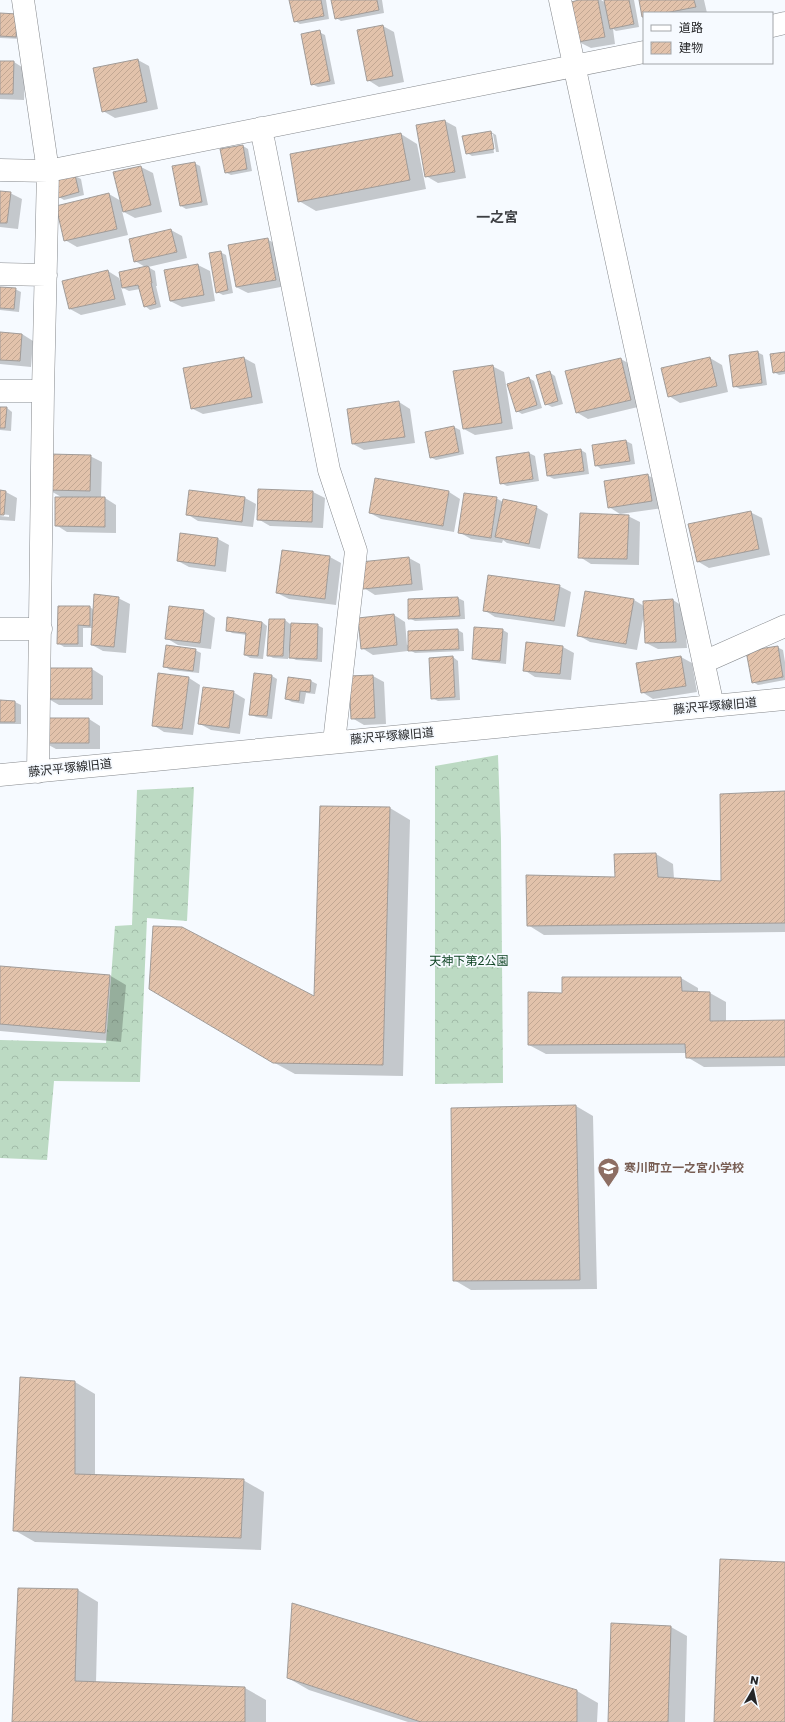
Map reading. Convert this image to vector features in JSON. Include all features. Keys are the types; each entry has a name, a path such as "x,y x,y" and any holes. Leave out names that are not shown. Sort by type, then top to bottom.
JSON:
{"street":[{"path":"23,0 48,171 43,391 38,772"},
{"path":"560,0 713,706"},
{"path":"773,26 785,24"},
{"path":"0,170 48,171 643,52"},
{"path":"261,128 329,470 356,551 334,742"},
{"path":"0,274 46,275"},
{"path":"0,391 43,391"},
{"path":"704,662 785,626"},
{"path":"0,629 41,629"},
{"name":"藤沢平塚線旧道","path":"0,775 785,700"}],"green space":[{"name":"天神下第2公園","path":"498,755 501,839 503,1083 435,1084 435,766"},
{"path":"194,787 187,921 147,918 140,1082 54,1081 47,1160 0,1158 0,1040 106,1043 115,926 132,925 137,790"}],"building":[{"path":"289,0 321,0 324,16 294,22"},
{"path":"331,0 377,0 379,10 335,19"},
{"path":"579,0 598,0 605,37 578,42 571,2"},
{"path":"604,0 629,0 634,24 610,29"},
{"path":"639,0 694,0 696,7 670,12 643,12 642,17"},
{"path":"0,13 17,14 16,37 0,36"},
{"path":"383,25 393,76 367,81 357,30"},
{"path":"320,30 330,81 311,85 301,34"},
{"path":"138,59 147,102 102,112 93,68"},
{"path":"0,61 14,61 13,94 0,94"},
{"path":"445,120 455,172 425,177 416,125"},
{"path":"491,131 494,149 466,154 462,136"},
{"path":"401,133 410,180 298,202 290,154"},
{"path":"243,145 247,169 225,173 220,149"},
{"path":"195,162 202,202 180,206 172,166"},
{"path":"141,166 151,205 123,212 113,172"},
{"path":"75,175 79,192 58,198 54,180"},
{"path":"0,191 11,192 7,223 0,223"},
{"path":"109,193 117,229 64,241 56,206"},
{"path":"171,229 177,252 134,262 129,239"},
{"path":"268,238 276,280 236,287 228,245"},
{"path":"221,251 228,290 216,293 209,253"},
{"path":"198,264 204,295 170,301 164,270"},
{"path":"147,266 149,267 156,304 144,307 138,285 122,288 119,272"},
{"path":"108,270 115,299 69,309 62,281"},
{"path":"0,287 16,288 14,309 0,308"},
{"path":"0,332 22,334 20,361 0,360"},
{"path":"758,351 762,383 733,387 729,355"},
{"path":"785,352 785,371 773,373 770,354"},
{"path":"244,357 252,397 191,409 183,368"},
{"path":"710,357 717,386 668,397 661,368"},
{"path":"621,358 631,400 576,413 565,371"},
{"path":"493,365 502,423 463,429 453,371"},
{"path":"550,371 558,401 545,405 536,375"},
{"path":"529,377 537,405 516,412 507,384"},
{"path":"399,401 405,437 352,444 347,409"},
{"path":"0,407 7,407 5,428 0,428"},
{"path":"454,426 459,452 430,458 425,432"},
{"path":"626,440 630,461 595,466 592,445"},
{"path":"581,449 584,471 547,476 544,454"},
{"path":"529,452 533,479 500,484 496,457"},
{"path":"49,454 91,455 90,491 48,490"},
{"path":"648,474 652,501 608,508 604,481"},
{"path":"375,478 449,491 443,526 369,513"},
{"path":"258,489 313,491 312,522 257,520"},
{"path":"0,490 6,491 4,515 0,515"},
{"path":"189,490 245,497 242,522 186,515"},
{"path":"464,493 497,497 491,538 458,533"},
{"path":"55,497 105,497 105,527 55,526"},
{"path":"503,499 537,506 529,544 495,537"},
{"path":"751,511 759,549 697,562 688,524"},
{"path":"580,513 629,515 627,559 578,558"},
{"path":"180,533 218,538 215,566 177,561"},
{"path":"282,550 330,556 325,599 276,593"},
{"path":"409,557 412,584 363,589 360,562"},
{"path":"488,575 560,585 554,621 483,611"},
{"path":"585,591 634,599 626,644 577,636"},
{"path":"94,594 119,597 114,647 91,645"},
{"path":"458,597 460,616 408,619 408,599"},
{"path":"673,599 676,642 645,643 643,601"},
{"path":"58,606 90,606 90,626 78,625 78,644 57,644"},
{"path":"169,606 204,610 200,643 165,639"},
{"path":"394,614 397,645 361,649 358,618"},
{"path":"227,617 262,622 258,656 244,655 246,633 226,631"},
{"path":"269,619 285,619 283,656 267,656"},
{"path":"291,623 318,624 317,659 289,658"},
{"path":"474,627 503,629 500,661 472,659"},
{"path":"458,629 459,649 408,651 408,631"},
{"path":"526,642 563,646 560,674 523,671"},
{"path":"166,645 196,649 193,671 163,667"},
{"path":"778,646 783,677 752,683 746,651"},
{"path":"453,656 455,697 431,699 429,658"},
{"path":"681,656 686,686 641,693 636,663"},
{"path":"46,668 92,668 92,699 46,699"},
{"path":"158,673 189,677 182,729 152,726"},
{"path":"254,673 272,675 267,716 249,715"},
{"path":"373,675 375,718 351,719 349,676"},
{"path":"288,677 311,680 310,692 300,691 299,701 285,699"},
{"path":"203,687 234,691 229,728 198,724"},
{"path":"0,700 15,701 15,722 0,722"},
{"path":"44,718 89,718 89,743 44,743"},
{"path":"785,791 785,923 527,926 526,875 615,877 614,854 656,853 658,877 721,881 720,794"},
{"path":"320,806 390,807 383,1065 273,1063 149,989 153,926 182,927 314,996"},
{"path":"0,966 110,975 105,1033 0,1024"},
{"path":"562,977 681,977 682,991 710,992 710,1021 785,1020 785,1057 686,1058 685,1044 528,1045 528,992 562,993"},
{"path":"576,1105 580,1280 453,1281 451,1108"},
{"path":"20,1377 75,1381 75,1474 244,1479 241,1538 13,1531"},
{"path":"720,1559 785,1562 785,1722 714,1722"},
{"path":"18,1588 78,1589 75,1681 245,1687 245,1722 12,1722"},
{"path":"292,1603 577,1690 577,1722 421,1722 287,1678"},
{"path":"611,1623 671,1626 668,1722 608,1722"}],"place":[{"name":"寒川町立一之宮小学校","path":"608,1188"}],"district":[{"name":"一之宮","path":"497,217"}]}
